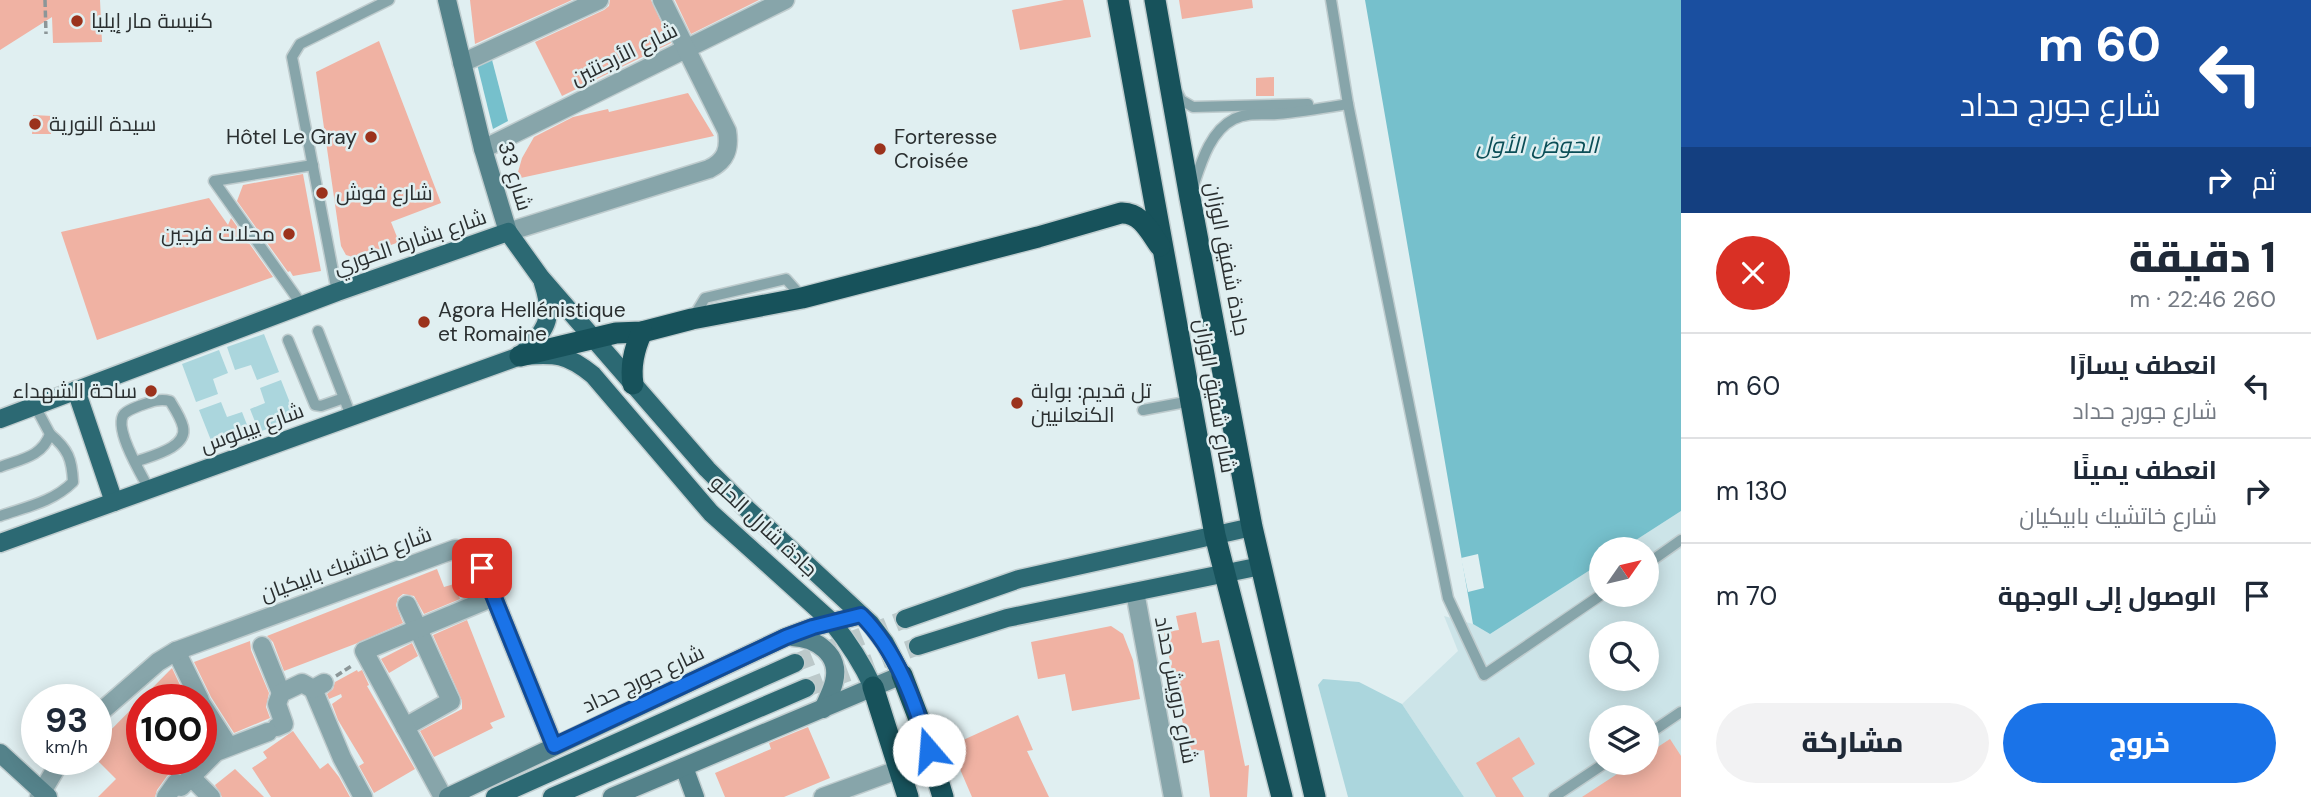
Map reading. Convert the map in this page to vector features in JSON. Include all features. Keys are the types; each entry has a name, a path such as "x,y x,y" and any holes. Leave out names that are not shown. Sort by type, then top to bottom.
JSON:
{"highway":[{"name":"شارع شفيق الوزان","path":"1118,0 1215,535 1282,797"},
{"name":"جادة شفيق الوزان","path":"1155,0 1252,527"},
{"path":"520,356 616,333 642,332 692,319 802,298 1121,213 1130,212 1139,218 1164,253"},
{"path":"633,384 633,355 642,332"},
{"path":"1252,527 1315,797"},
{"name":"جادة شارل الحلو","path":"902,675 922,727 943,797"},
{"name":"جادة شارل الحلو","path":"873,687 908,797"}],"main road":[{"name":"شارع 33","path":"447,0 483,149 508,232 541,278 593,338"},
{"name":"شارع بشارة الخوري","path":"0,419 337,292 508,232"},
{"path":"520,356 538,337 548,320 548,302 541,278"},
{"name":"جادة شارل الحلو","path":"593,338 666,423 746,508 861,615 885,643 902,675"},
{"name":"جادة شارل الحلو","path":"520,356 562,356 593,375 711,513 832,622 863,664 873,687"},
{"name":"شارع بيبلوس","path":"0,543 520,356"},
{"path":"76,390 114,502"},
{"path":"905,619 1019,579 1252,527"},
{"path":"918,646 1007,618 1261,566"},
{"name":"شارع جورج حداد","path":"446,797 786,637 861,615"},
{"path":"786,637 811,639 828,651 835,672 824,709"},
{"path":"495,797 795,663"},
{"path":"612,797 902,675"},
{"path":"552,797 806,688"},
{"path":"0,752 43,795"},
{"path":"684,767 695,797"}],"street":[{"path":"462,64 599,0"},
{"path":"662,0 687,48"},
{"name":"شارع الأرجنتين","path":"483,149 785,0"},
{"name":"شارع بشارة الخوري","path":"508,232 709,169 723,159 729,143 727,131 687,48"},
{"name":"شارع خاتشيك بابيكيان","path":"112,702 158,662 176,651 455,549 475,556 482,568 554,746"},
{"name":"شارع درويش حداد","path":"1135,592 1173,797"},
{"path":"446,797 364,651 494,597"},
{"path":"405,727 451,701 407,605"},
{"path":"166,797 176,783 181,787 216,752 284,724 277,704 281,693 262,646"},
{"path":"176,651 192,684"},
{"path":"281,693 302,683 318,686 342,758 363,797"},
{"path":"217,727 228,745"},
{"path":"824,797 900,769"},
{"path":"43,795 53,775"},
{"path":"191,777 211,797"}],"lane":[{"path":"337,292 292,57 300,44 389,0"},
{"path":"1331,0 1348,104 1448,598 1483,675 1589,603"},
{"path":"1169,78 1181,100 1193,107 1348,104"},
{"path":"1190,198 1202,159 1217,132 1235,118 1348,104"},
{"path":"302,305 214,181 313,165"},
{"path":"318,331 351,416"},
{"path":"288,340 315,405 321,407 344,398"},
{"path":"135,462 172,447 181,439 184,429 170,401 160,399 125,412 121,421 122,434 135,462 149,489"},
{"path":"1143,410 1191,401"},
{"path":"0,516 50,499 73,482 72,464 60,442 50,435 35,406"},
{"path":"0,467 37,453 46,445 50,435"},
{"path":"1659,556 1681,540"},
{"path":"1659,727 1681,712"},
{"path":"1554,797 1589,774"}],"path":[{"path":"45,0 46,34"},
{"path":"318,686 367,657"}],"shaded area":[{"path":"264,334 279,372 257,380 251,365 235,370 227,347"},
{"path":"219,350 228,373 213,379 218,394 196,402 182,364"},
{"path":"281,380 296,418 259,432 250,409 265,403 260,388"},
{"path":"221,402 227,417 242,412 251,435 214,448 199,410"},
{"path":"1681,511 1681,797 1464,797 1402,704 1458,651 1444,616 1473,624 1490,634 1589,571 1589,607 1659,607 1659,537 1641,537"},
{"path":"1323,679 1359,682 1402,704 1464,797 1348,797 1318,685"}],"water":[{"name":"الحوض الأول","path":"1365,0 1681,0 1681,511 1641,537 1589,537 1589,571 1490,634 1473,624"},
{"path":"491,56 508,121 493,129 477,64"}],"pier":[{"path":"1478,554 1484,588 1468,592 1461,558"}],"building":[{"path":"0,0 100,0 102,42 53,43 52,17 0,50"},
{"path":"470,0 572,0 475,44"},
{"path":"610,0 651,0 671,43 562,96 535,42 604,10 609,6"},
{"path":"675,0 759,0 691,34"},
{"path":"1064,0 1083,0 1091,37 1020,50 1012,10"},
{"path":"1179,0 1252,0 1253,8 1182,19"},
{"name":"Hôtel Le Gray","path":"379,41 441,203 391,222 399,242 356,258 346,255 341,246 316,72"},
{"path":"1274,77 1274,96 1256,96 1256,78"},
{"path":"688,93 714,136 516,179 522,158 534,137 573,117 608,109 609,112"},
{"name":"سيدة النورية","path":"33,115 52,116 51,134 32,134"},
{"name":"محلات فرجين","path":"303,174 321,271 293,276 237,201 243,185"},
{"path":"209,198 228,225 231,218 273,277 97,340 61,232"},
{"path":"437,569 444,587 454,584 460,599 424,614 414,596 403,594 396,605 403,623 284,671 273,642 267,636"},
{"path":"1196,612 1202,643 1219,640 1245,766 1249,765 1247,797 1210,797 1204,750 1189,753 1164,632 1179,630 1176,616"},
{"path":"467,620 505,717 490,723 493,728 434,757 420,731 462,709 462,701 433,635"},
{"path":"1111,626 1123,634 1133,660 1140,699 1072,711 1065,674 1038,679 1031,642"},
{"path":"250,641 251,650 269,693 266,707 270,718 234,733 217,706 217,684 205,684 194,662"},
{"path":"412,643 418,656 389,673 381,659"},
{"path":"172,668 180,684 156,684"},
{"path":"362,670 369,685 367,686 415,769 374,793 359,766 364,763 338,720 332,704 342,697 341,694 329,699 327,694 333,689 335,682"},
{"path":"126,715 126,775 168,775 155,797 98,797 116,779 112,775 112,729"},
{"path":"1018,715 1033,750 1027,751 1049,797 972,797 950,746"},
{"path":"808,727 830,778 784,797 725,797 715,773 771,749 769,743"},
{"path":"293,731 320,769 328,763 350,797 271,797 252,768 267,758 263,752"},
{"path":"1519,737 1535,764 1512,778 1524,797 1496,797 1476,763"},
{"path":"1670,739 1681,756 1681,797 1582,797 1616,775 1659,775 1659,746"},
{"path":"235,769 264,797 222,797 215,785"}],"tunnel":[{"path":"795,663 905,619"},
{"path":"806,688 918,646"}],"place":[{"name":"كنيسة مار إيليا","path":"77,21"},
{"name":"سيدة النورية","path":"35,124"},
{"name":"Hôtel Le Gray","path":"371,137"},
{"name":"Forteresse Croisée","path":"880,149"},
{"name":"شارع فوش","path":"322,193"},
{"name":"محلات فرجين","path":"289,234"},
{"name":"Agora Hellénistique et Romaine","path":"424,322"},
{"name":"ساحة الشهداء","path":"151,391"},
{"name":"تل قديم: بوابة الكنعانيين","path":"1017,403"}],"route":[{"path":"482,568 554,746 786,637 861,615 885,643 899,668 929,750"}]}
